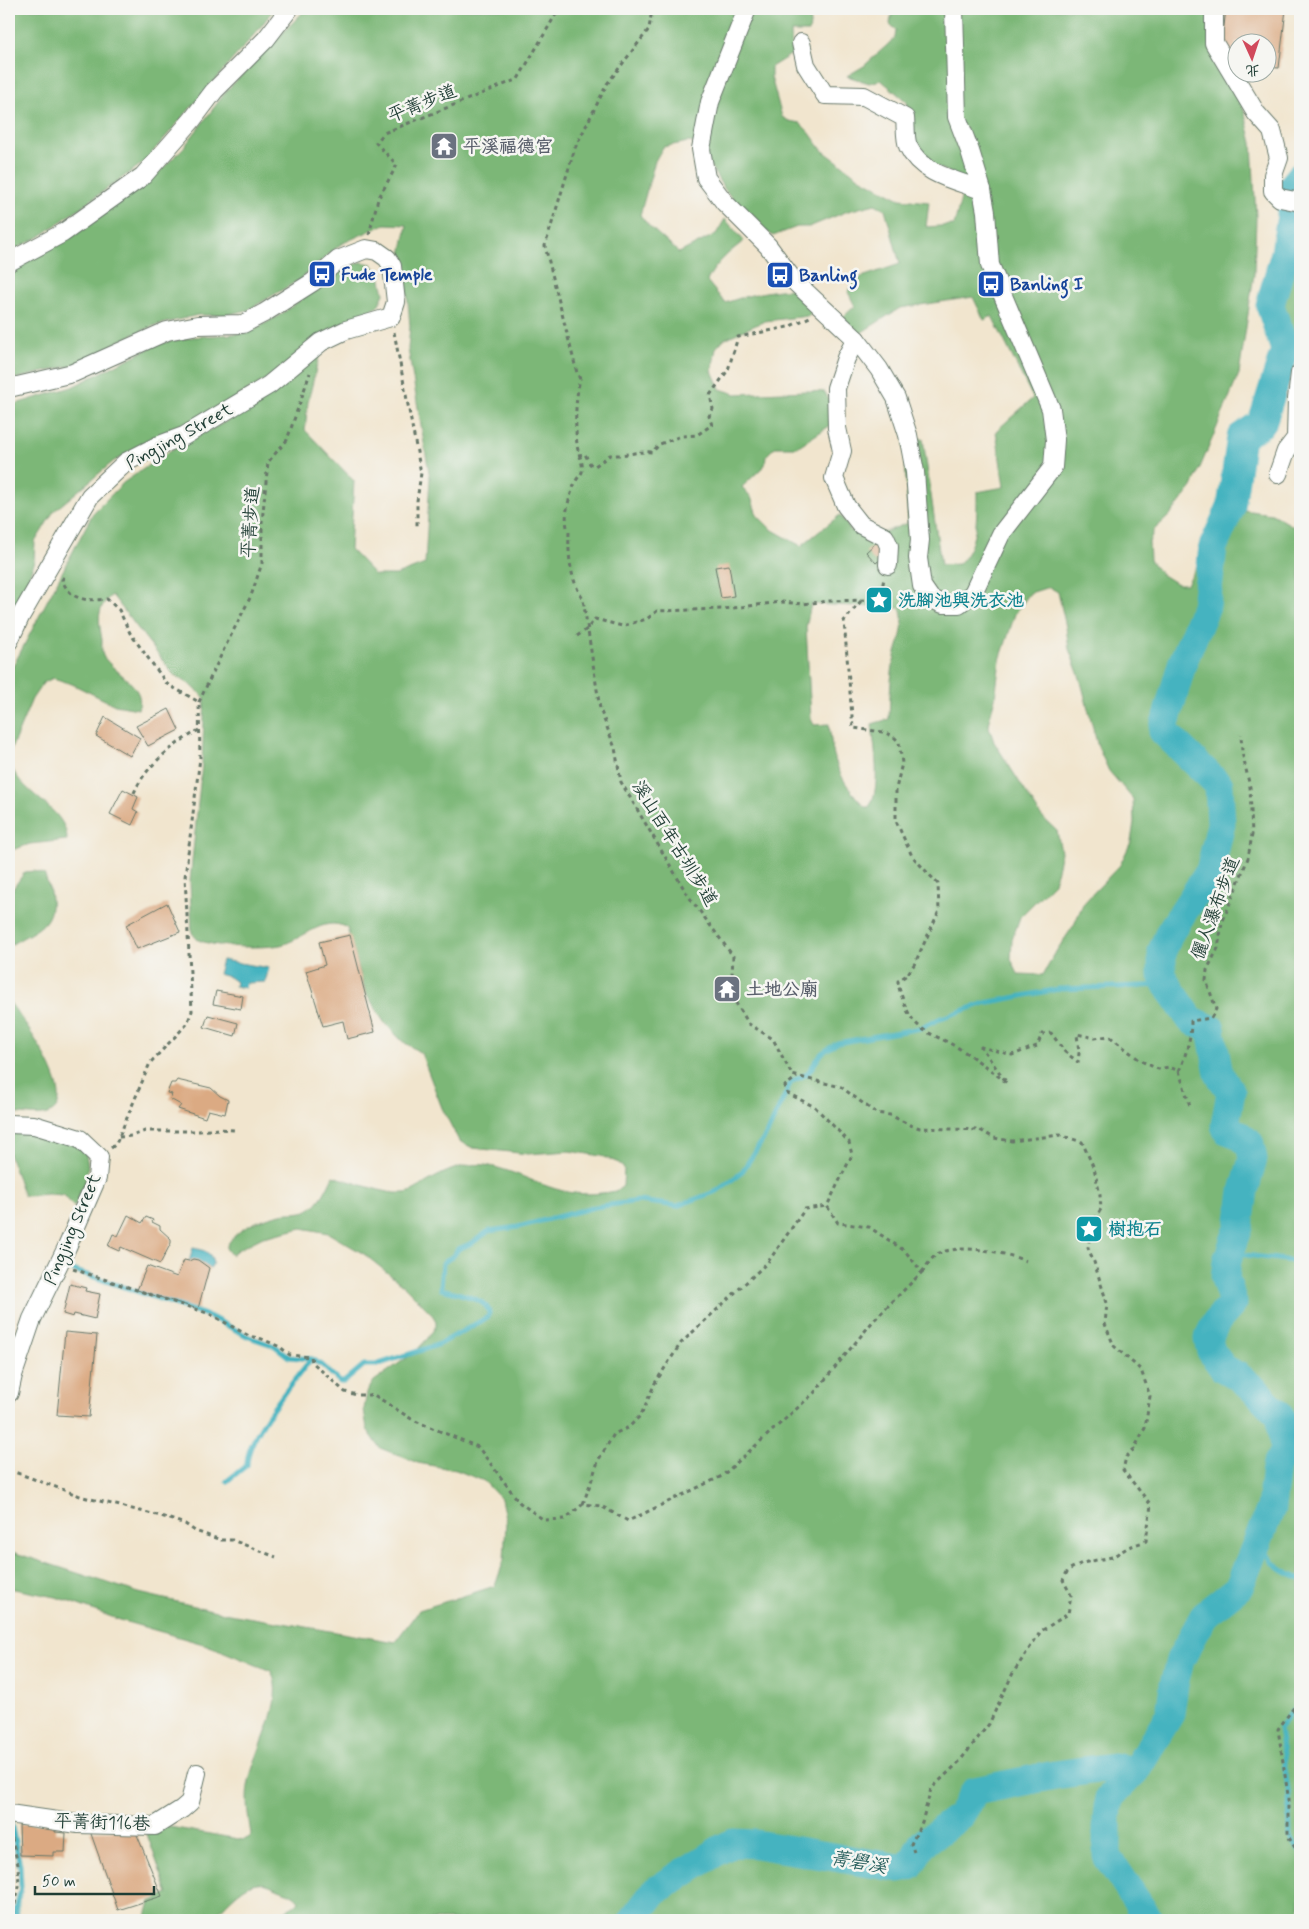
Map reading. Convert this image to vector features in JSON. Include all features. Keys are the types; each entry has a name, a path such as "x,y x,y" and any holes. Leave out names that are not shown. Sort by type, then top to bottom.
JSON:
{"street":[{"path":"9,262 63,233 143,176 214,92 266,39 289,9"},
{"path":"747,9 710,102 701,149 706,178 726,203 768,246 794,281 856,339 879,369 896,398 908,435 915,472 920,540 918,558 922,586 931,599 943,604 959,604 973,593 1001,534 1053,466 1054,440 1051,409 990,265 986,212 982,190 970,150 957,117 954,9"},
{"path":"1214,9 1214,43 1256,113 1272,131 1279,158 1273,175 1273,191 1293,200"},
{"path":"801,43 806,65 825,95 864,96 905,118 908,145 921,163 932,172 982,190"},
{"path":"9,388 73,373 167,331 198,325 243,324 313,282 338,260 366,249 377,251 392,266 396,302 390,317"},
{"name":"Pingjing Street","path":"9,641 90,496 126,462 157,446 184,436 269,385 321,342 346,330 390,317"},
{"path":"856,339 846,358 836,388 837,428 842,451 834,478 846,506 860,525 885,537 889,546 888,565"},
{"path":"1278,474 1286,451 1296,438 1300,373"},
{"name":"Pingjing Street","path":"9,1124 34,1125 80,1139 98,1158 97,1178 32,1319 9,1393"},
{"name":"平菁街116巷","path":"9,1814 78,1824 155,1826 190,1802 197,1773"}],"path":[{"name":"平菁步道","path":"366,249 378,199 396,165 376,143 384,133 518,80 559,9"},
{"path":"567,526 565,518 576,480 582,473 582,462 578,455 576,434 577,396 580,379 564,326 545,246 575,148 607,84 649,29 652,9"},
{"path":"578,455 585,454 590,464 595,466 610,455 623,456 640,451 652,452 660,444 681,436 697,435 712,425 709,416 713,409 710,395 728,370 738,337 788,327 824,309"},
{"path":"390,317 421,473 416,501 416,528"},
{"name":"平菁步道","path":"199,702 251,596 262,563 262,522 268,462 287,440 312,369"},
{"name":"溪山百年古圳步道","path":"568,532 568,553 576,587 583,599 600,709 615,748 621,782 687,894 733,956 731,995 749,1024 773,1039 792,1075 797,1077"},
{"path":"577,636 587,629 595,619 622,626 647,619 656,611 724,609 782,602 803,604 869,600 880,595 888,565"},
{"path":"66,573 62,580 67,590 74,597 93,600 107,599 119,610 130,633 167,684 199,702 200,758 184,877 192,1011 187,1024 150,1063 116,1144 98,1158"},
{"path":"861,601 844,621 853,728 883,732 893,736 899,742 902,763 896,789 896,821 912,856 938,884 939,910 914,963 907,975 898,981 908,1014 919,1027 937,1039 958,1048 1007,1083 981,1047 1012,1055 1037,1046 1042,1034 1051,1033 1065,1052 1078,1062 1077,1034 1095,1038 1109,1036 1141,1062 1158,1069 1169,1067 1179,1071 1190,1106"},
{"path":"134,793 139,782 164,753 199,730"},
{"name":"儷人瀑布步道","path":"1179,1071 1188,1050 1191,1021 1211,1018 1216,1009 1206,980 1207,970 1218,948 1222,923 1248,858 1252,835 1252,817 1250,787 1242,752 1241,734"},
{"path":"827,1206 852,1155 849,1142 815,1107 787,1093 785,1086 797,1077 841,1087 876,1113 890,1115 920,1128 980,1130 994,1138 1012,1141 1060,1135 1082,1142 1094,1168 1100,1195 1101,1209 1091,1225 1088,1248 1107,1303 1105,1324 1114,1346 1141,1370 1150,1396 1145,1428 1134,1449 1126,1457 1123,1470 1151,1505 1146,1541 1129,1546 1112,1558 1082,1563 1068,1570 1063,1580 1071,1595 1068,1614 1041,1631 1013,1673 989,1724 959,1762 931,1789 922,1822 911,1844 914,1852"},
{"path":"119,1137 132,1136 145,1131 234,1130"},
{"path":"827,1206 838,1223 869,1227 905,1251 922,1272"},
{"path":"59,1264 210,1314 249,1336 262,1339 290,1355 311,1357 312,1362 345,1392 357,1395 374,1394 413,1420 478,1447 520,1503 544,1520 565,1519 583,1504 599,1459 614,1434 629,1427 641,1415 655,1383 681,1343 768,1262 805,1209 827,1206"},
{"path":"583,1504 601,1506 628,1521 722,1476 814,1393 874,1320 922,1272 936,1254 963,1248 1013,1256 1026,1261"},
{"path":"9,1470 83,1497 169,1518 185,1524 195,1531 221,1540 232,1540 276,1557"},
{"path":"1300,1703 1295,1706 1278,1729 1288,1795 1288,1836 1300,1856"},
{"path":"9,1822 18,1865 19,1887 11,1920"}],"green space":[{"path":"9,9 274,9 259,29 143,163 39,237 9,252"},
{"path":"306,9 792,9 791,16 811,18 809,32 791,32 792,54 771,67 771,77 782,117 789,121 800,123 822,150 860,178 900,199 929,202 926,227 954,225 966,180 931,164 918,147 912,131 907,102 881,80 869,83 847,76 864,66 895,38 896,30 890,24 892,12 896,9 1208,9 1226,60 1226,82 1234,82 1244,110 1252,143 1256,218 1254,274 1239,374 1192,487 1170,515 1154,530 1149,542 1150,560 1161,574 1177,584 1187,584 1199,562 1204,539 1218,518 1235,509 1272,514 1300,530 1300,1920 268,1920 294,1906 299,1901 290,1894 268,1884 257,1883 238,1893 211,1920 145,1920 150,1902 168,1894 147,1834 164,1826 244,1840 250,1837 247,1794 252,1769 273,1711 275,1683 271,1671 207,1645 123,1621 56,1597 9,1588 9,1551 139,1593 229,1614 395,1642 419,1610 495,1586 504,1560 506,1522 501,1499 484,1481 456,1470 418,1463 380,1448 367,1429 364,1409 367,1392 374,1381 415,1352 428,1338 436,1326 436,1321 431,1313 404,1286 364,1254 328,1233 302,1228 263,1237 231,1255 226,1248 235,1235 249,1225 266,1218 305,1211 313,1207 323,1195 333,1176 378,1190 407,1193 448,1171 462,1166 477,1164 501,1169 555,1189 585,1194 614,1191 623,1186 624,1169 619,1163 601,1156 569,1151 528,1154 473,1148 459,1141 442,1108 421,1053 402,1041 384,1022 366,993 347,928 331,924 284,944 266,947 226,946 197,939 192,933 190,881 202,764 205,698 191,685 174,675 112,595 101,610 102,654 136,690 140,702 138,709 115,705 72,684 53,678 43,683 32,699 9,754 9,674 93,513 123,483 174,448 243,413 287,382 320,352 308,402 305,430 354,481 350,549 375,575 396,575 425,564 430,478 408,349 410,326 406,279 401,255 407,225 385,224 341,244 299,280 248,310 225,315 198,315 153,326 121,340 75,365 9,380 9,271 150,181 184,147 228,89","holes":["688,142 696,143 723,187 747,217 773,236 797,227 809,227 848,211 875,204 885,209 900,264 856,279 848,292 855,306 843,317 859,334 900,308 973,297 984,320 992,316 1033,398 996,431 1004,487 977,492 973,539 970,548 959,564 941,565 923,439 904,438 908,523 872,537 851,531 840,515 801,546 771,529 757,515 751,497 742,487 765,465 766,456 775,447 797,447 831,425 831,405 825,392 736,394 720,389 712,371 716,348 724,339 765,321 809,316 812,309 793,289 759,293 725,303 707,281 723,259 744,241 725,219 716,234 679,253 649,226 640,215 655,161 663,147","1049,587 1058,592 1069,649 1080,678 1098,747 1109,771 1133,799 1134,822 1131,842 1120,865 1083,904 1074,925 1043,975 1018,974 1011,959 1012,940 1020,917 1054,883 1061,852 1057,831 1041,816 994,742 988,724 995,698 1000,660 1015,614 1030,593","811,604 900,608 903,622 893,668 889,719 872,724 876,778 873,799 869,807 865,807 856,797 838,769 829,724 814,725 811,719 806,627"]},
{"path":"1300,199 1300,334 1291,336 1269,335 1264,327 1262,310 1268,282 1285,215"},
{"path":"361,262 372,264 380,275 384,294 378,306 365,315 345,321 262,382 187,427 161,437 114,461 54,511 35,542 34,561 23,596 9,625 9,406 72,387 158,344 193,337 248,333 280,315 338,272"},
{"path":"9,757 13,770 20,780 59,818 65,828 67,840 30,844 9,851"},
{"path":"34,871 44,874 49,889 51,904 48,918 33,932 9,946 9,894 25,872"},
{"path":"9,1001 37,1042 56,1080 59,1096 55,1109 43,1115 9,1112"},
{"path":"9,1129 76,1145 86,1154 88,1166 85,1182 74,1207 64,1195 24,1196 9,1154"}],"water":[{"path":"222,960 269,968 265,982 246,983 245,988 235,986 236,982 229,977 218,974"},
{"path":"193,1248 203,1250 210,1256 213,1263 210,1269 200,1262 189,1262"}],"building":[{"path":"1226,9 1286,9 1279,68 1276,68 1276,32 1226,32 1226,58 1221,52"},
{"path":"877,542 887,554 876,563 866,552"},
{"path":"729,565 734,596 721,598 715,567"},
{"path":"169,709 179,730 148,746 136,726"},
{"path":"105,717 140,738 130,756 96,736"},
{"path":"123,789 138,797 133,809 138,812 132,825 110,814"},
{"path":"167,903 180,932 137,949 126,925"},
{"path":"350,935 375,1032 347,1039 343,1021 323,1026 306,971 325,965 319,942"},
{"path":"216,991 243,996 241,1009 213,1004"},
{"path":"208,1015 238,1023 235,1036 204,1027"},
{"path":"177,1080 211,1088 228,1100 225,1114 208,1110 205,1118 178,1109 181,1105 170,1099 172,1094 167,1093 171,1083 175,1083"},
{"path":"128,1215 142,1223 146,1217 153,1220 152,1222 160,1226 160,1229 171,1239 171,1243 160,1264 121,1247 119,1251 108,1246 113,1234 118,1236"},
{"path":"193,1259 198,1260 209,1268 198,1309 137,1290 147,1266 177,1277 184,1260 189,1261"},
{"path":"70,1284 86,1288 85,1291 100,1294 95,1319 74,1314 73,1317 63,1314"},
{"path":"65,1332 97,1335 89,1417 57,1415"},
{"path":"19,1824 56,1824 55,1832 66,1833 65,1852 54,1852 54,1856 20,1855"},
{"path":"135,1830 162,1896 118,1910 90,1831"}],"waterway":[{"path":"1149,1920 1107,1856 1109,1798 1135,1771 1170,1714 1180,1660 1205,1614 1239,1587 1271,1508 1276,1467 1284,1450 1281,1417 1257,1392 1239,1377 1223,1368 1211,1351 1208,1339 1216,1322 1233,1303 1225,1278 1227,1261 1239,1227 1244,1191 1253,1159 1250,1144 1238,1134 1227,1130 1225,1125 1231,1092 1219,1074 1211,1029 1191,1020 1162,975 1162,951 1170,932 1210,871 1221,824 1219,785 1163,731 1182,664 1206,606 1213,547 1231,507 1241,437 1262,423 1285,350 1270,305 1285,253 1291,216 1292,187 1300,177"},
{"path":"70,1269 209,1316 249,1337 275,1346 289,1357 311,1359 322,1365 340,1382 344,1382 364,1365 376,1365 440,1344 488,1317 489,1311 480,1301 441,1289 443,1263 454,1255 458,1249 472,1243 489,1231 518,1227 595,1207 639,1201 677,1206 717,1191 741,1173 768,1132 791,1082 807,1074 822,1053 837,1043 921,1028 941,1018 985,1003 1059,989 1167,985"},
{"path":"1230,1253 1300,1262"},
{"path":"227,1481 247,1465 249,1453 262,1425 311,1359"},
{"path":"1262,1528 1265,1547 1271,1561 1283,1571 1300,1579"},
{"path":"1300,1705 1294,1708 1279,1729 1289,1795 1290,1836 1300,1852"},
{"name":"菁礐溪","path":"633,1920 655,1891 733,1843 756,1844 899,1868 910,1866 922,1844 960,1816 975,1791 1055,1775 1113,1767 1135,1771"},
{"path":"10,1819 20,1865 21,1887 14,1920"}],"place":[{"name":"平溪福德宮","path":"444,146"},
{"name":"Fude Temple","path":"322,274"},
{"name":"Banling","path":"780,275"},
{"name":"Banling I","path":"991,284"},
{"name":"洗腳池與洗衣池","path":"879,600"},
{"name":"土地公廟","path":"727,989"},
{"name":"樹抱石","path":"1089,1229"}]}
